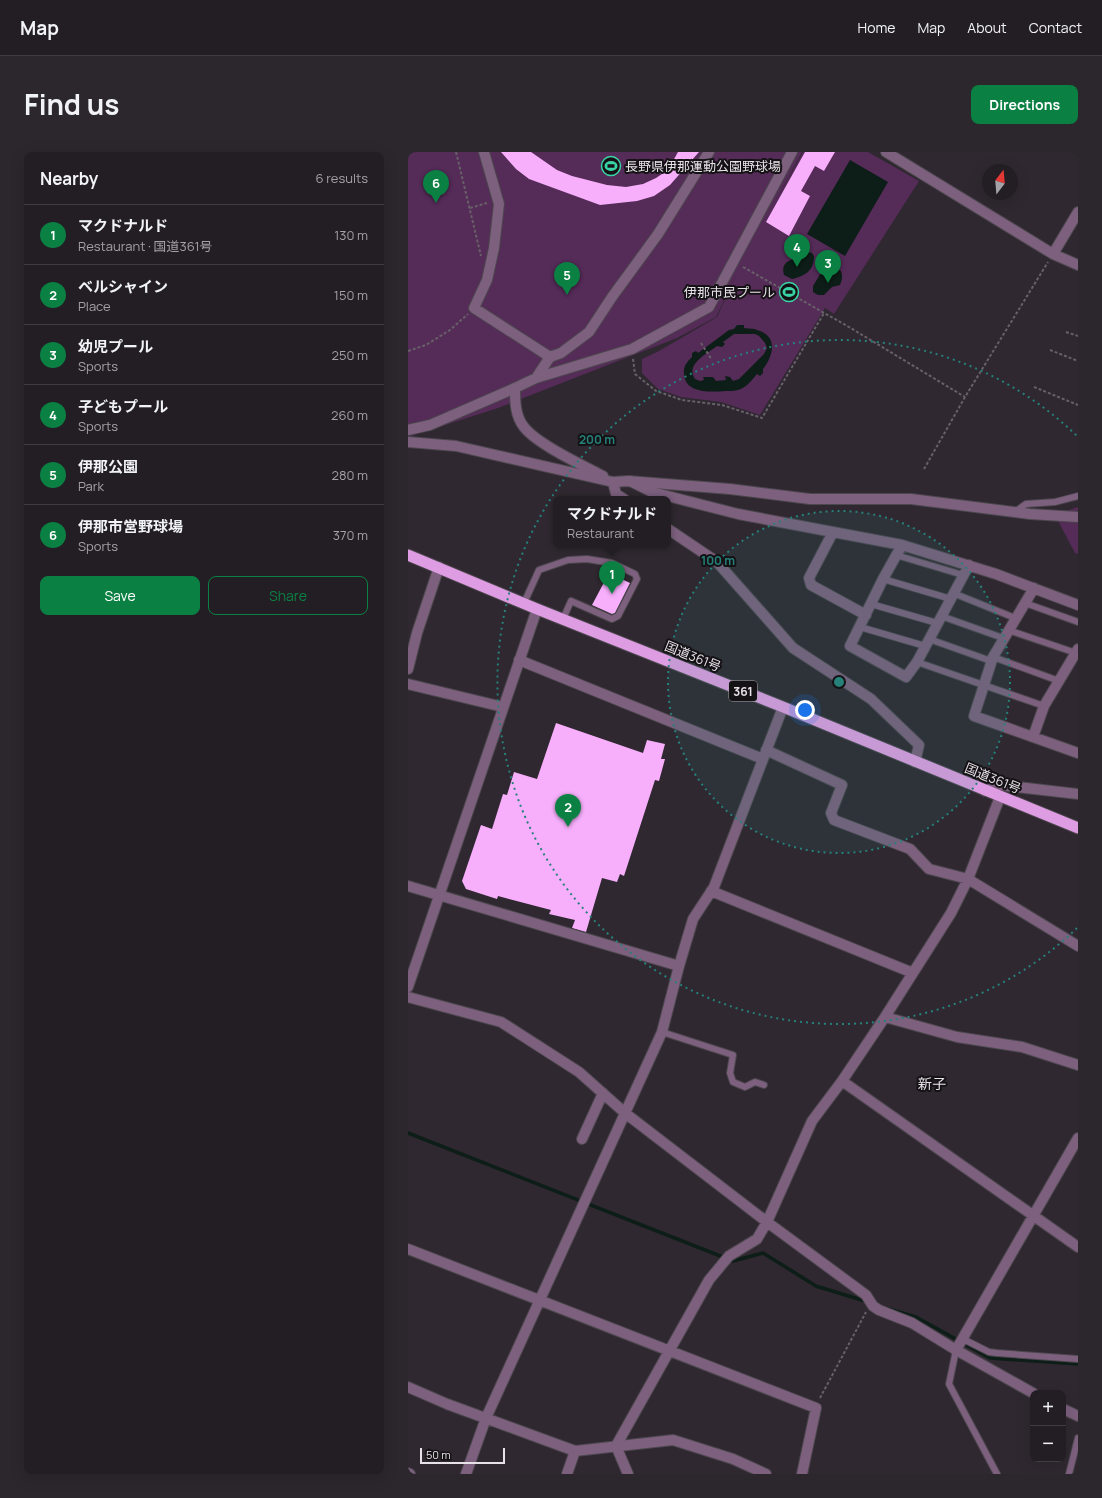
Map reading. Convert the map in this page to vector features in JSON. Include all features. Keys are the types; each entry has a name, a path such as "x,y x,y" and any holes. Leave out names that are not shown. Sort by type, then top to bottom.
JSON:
{"highway":[{"name":"国道361号","path":"408,555 537,609 783,707 1078,828"}],"street":[{"path":"484,152 499,204 494,248 487,280 474,308 550,357"},
{"path":"536,378 550,357 561,353 589,332 612,297 658,234 709,152"},
{"path":"408,430 430,425 536,378 632,350 709,307 792,152"},
{"path":"886,152 1053,254 1078,265"},
{"path":"1053,254 1078,212"},
{"path":"515,388 515,407 523,426 537,439 613,482 616,494 619,496"},
{"path":"408,442 456,446 613,482 628,480 730,489 810,499 911,499 1014,512 1078,518"},
{"path":"628,480 652,492 668,496"},
{"path":"671,497 730,512 902,544 969,565 1078,605"},
{"path":"671,531 717,562 793,648 871,699 919,745 915,762"},
{"path":"833,532 809,578 811,585 866,615"},
{"path":"902,544 850,646 906,677 917,662 969,565"},
{"path":"408,669 417,633 439,567"},
{"path":"1034,588 1005,634 992,659 974,716 1078,753"},
{"path":"408,987 537,609"},
{"path":"1033,737 1044,706 1077,651"},
{"path":"519,660 842,785 831,813 834,820 910,849 929,869 968,879 1078,946"},
{"path":"408,684 503,707"},
{"path":"466,1474 486,1418 662,1032 693,919 714,887 783,707"},
{"path":"986,791 1000,785 1078,794"},
{"path":"616,1446 709,1280 727,1258 757,1239 767,1222 812,1121 842,1081 885,1017 951,913 968,879 1000,797"},
{"path":"408,886 679,966"},
{"path":"711,891 912,973"},
{"path":"408,997 501,1022 579,1072 625,1113 767,1222 866,1295 870,1302 879,1310 912,1322 960,1344 1030,1391"},
{"path":"885,1017 956,1036 1022,1047 1078,1065"},
{"path":"842,1081 1078,1247"},
{"path":"582,1139 603,1093"},
{"path":"960,1344 1078,1138"},
{"path":"408,1249 816,1408 807,1443 802,1474"},
{"path":"408,1388 574,1451 673,1440 733,1459 766,1474"},
{"path":"1066,1410 1078,1416"},
{"path":"616,1446 628,1474"},
{"path":"567,1474 574,1451"}],"lane":[{"path":"1014,512 1026,504 1055,502 1078,496"},
{"path":"896,555 963,575"},
{"path":"524,603 538,570 568,560 587,559 612,563 635,574 637,579 618,616 612,619 571,602 563,619"},
{"path":"883,579 952,596 1015,618"},
{"path":"1025,603 1078,622"},
{"path":"871,604 1077,651"},
{"path":"860,627 927,642 992,659 1059,680"},
{"path":"917,662 1044,706"},
{"path":"662,1032 733,1055 730,1073 733,1082 745,1087 755,1082 764,1085"},
{"path":"997,1474 949,1384 960,1344 989,1352 1078,1359"},
{"path":"1069,1474 1078,1438"}],"path":[{"path":"456,152 480,251 481,262"},
{"path":"470,208 498,199"},
{"path":"924,469 1053,254"},
{"path":"733,261 849,327 966,397"},
{"path":"408,351 426,345 450,330 474,308"},
{"path":"632,350 635,374 656,391 682,400 722,405 762,418 824,313"},
{"path":"1066,332 1078,336"},
{"path":"701,342 712,360"},
{"path":"1050,350 1078,361"},
{"path":"1034,387 1078,405"},
{"path":"816,1408 870,1302"}],"shaded area":[{"path":"408,152 802,152 774,204 803,152 868,152 919,181 834,314 825,308 760,415 721,402 681,397 658,389 642,373 642,359 659,351 717,317 739,269 716,317 677,338 498,408 408,437"},
{"path":"850,160 888,182 845,256 807,234"},
{"path":"804,251 812,253 814,256 814,261 808,272 792,279 784,275 784,266 790,260 796,258 800,252"},
{"path":"835,268 841,271 842,278 840,285 832,287 824,295 818,295 813,292 813,286 822,271"},
{"path":"737,325 744,325 744,328 756,329 769,337 772,347 771,353 767,364 763,369 763,373 760,376 757,374 746,386 735,391 713,392 699,390 688,385 685,380 684,369 692,357 692,353 696,351 698,353 729,330 734,329","holes":["734,334 755,334 759,336 767,348 764,354 739,379 733,381 730,377 725,376 726,380 716,381 713,377 703,377 704,380 700,381 695,379 693,369 698,360 703,356 717,346 722,347 725,344 723,342"]},
{"path":"1078,507 1078,554 1075,553 1055,515"}],"building":[{"path":"501,152 531,152 557,170 572,176 607,185 626,187 643,184 668,170 678,152 699,152 670,185 654,196 637,201 600,205 529,179 516,169"},
{"path":"805,152 835,152 824,171 815,166 801,191 810,196 789,236 766,222"},
{"path":"609,573 630,583 615,613 612,614 592,605"},
{"path":"556,723 643,753 647,740 665,744 661,759 665,759 659,781 655,780 624,876 620,874 617,882 602,878 586,932 572,928 575,920 549,914 551,910 498,896 497,899 466,889 462,881 481,825 492,829 503,794 507,795 514,772 537,779"}],"waterway":[{"path":"408,1133 733,1261 763,1253 816,1286 868,1302"},
{"path":"889,1309 916,1317 990,1358 1078,1364"}],"place":[{"name":"長野県伊那運動公園野球場","path":"611,166"},
{"name":"伊那市営野球場","path":"436,203"},
{"name":"子どもプール","path":"797,267"},
{"name":"幼児プール","path":"828,283"},
{"name":"伊那市民プール","path":"789,292"},
{"name":"伊那公園","path":"567,295"},
{"name":"マクドナルド","path":"612,594"},
{"name":"ベルシャイン","path":"568,827"}],"district":[{"name":"新子","path":"932,1083"}]}
